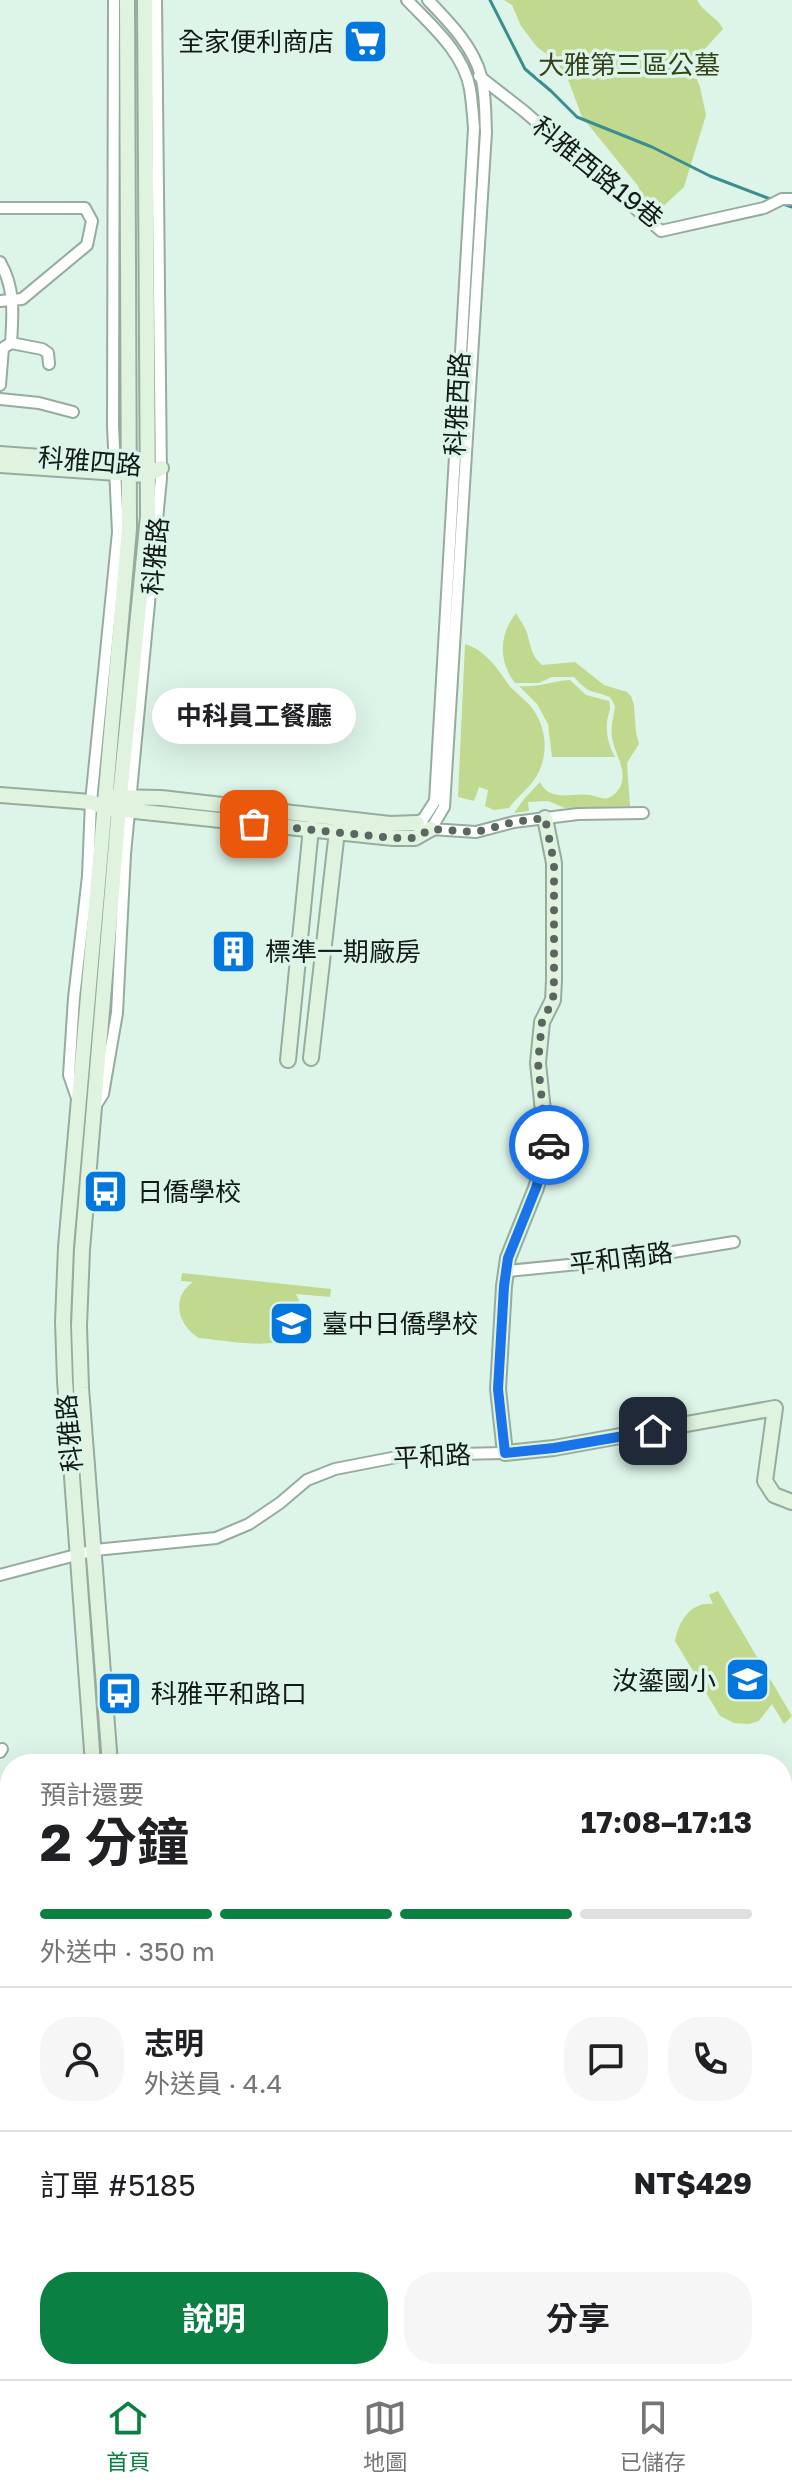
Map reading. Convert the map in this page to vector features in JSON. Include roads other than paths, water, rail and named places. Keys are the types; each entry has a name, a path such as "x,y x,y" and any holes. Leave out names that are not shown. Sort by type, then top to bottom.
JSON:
{"street":[{"name":"科雅路","path":"87,1105 103,1094 117,1013 125,854 119,803 129,529 123,468 113,426 114,0"},
{"name":"科雅路","path":"109,1754 81,1388 79,1326 87,1105 69,1075 123,468 127,0"},
{"name":"科雅路","path":"145,0 152,469"},
{"name":"科雅路","path":"92,1754 63,1322 66,1247 87,1105 152,469 156,0"},
{"name":"科雅西路","path":"407,0 440,34 463,68 470,86 474,128 435,801 424,818 424,826"},
{"name":"科雅西路","path":"424,826 444,807 486,132 481,76 472,55 451,24 428,0"},
{"name":"科雅西路19巷","path":"463,68 481,76 525,112 661,231 764,208 782,201"},
{"path":"0,208 85,208 92,221 87,245 22,299 0,301"},
{"path":"0,262 8,276 13,300 0,385"},
{"path":"5,346 42,349 48,353 49,364"},
{"path":"0,399 39,403 73,412"},
{"name":"科雅四路","path":"0,454 123,468"},
{"name":"科雅四路","path":"0,465 152,469"},
{"path":"0,795 119,803 393,838 415,838 424,826"},
{"path":"119,803 161,798 476,832 514,822 578,814 643,813"},
{"path":"505,1453 498,1389 508,1258 536,1188 551,1137 543,1111 538,1063 542,1022 553,1000 554,980 554,863 545,818"},
{"path":"288,1060 311,828"},
{"path":"311,1058 337,831"},
{"name":"平和南路","path":"507,1271 630,1259 734,1242"},
{"name":"平和路","path":"0,1575 95,1550 216,1538 249,1524 307,1480 335,1469 407,1455 505,1453 554,1448 775,1408 765,1481 774,1495 792,1502"}],"waterway":[{"path":"490,0 525,69 577,117 652,147 710,176 773,200"},
{"path":"780,203 792,207"}],"place":[{"name":"全家便利商店","path":"365,41"},
{"name":"中科員工餐廳","path":"254,824"},
{"name":"標準一期廠房","path":"234,951"},
{"name":"日僑學校","path":"106,1191"},
{"name":"臺中日僑學校","path":"291,1323"},
{"name":"汝鎏國小","path":"747,1680"},
{"name":"科雅平和路口","path":"120,1693"}],"park label":[{"name":"大雅第三區公墓","path":"629,64"}]}
